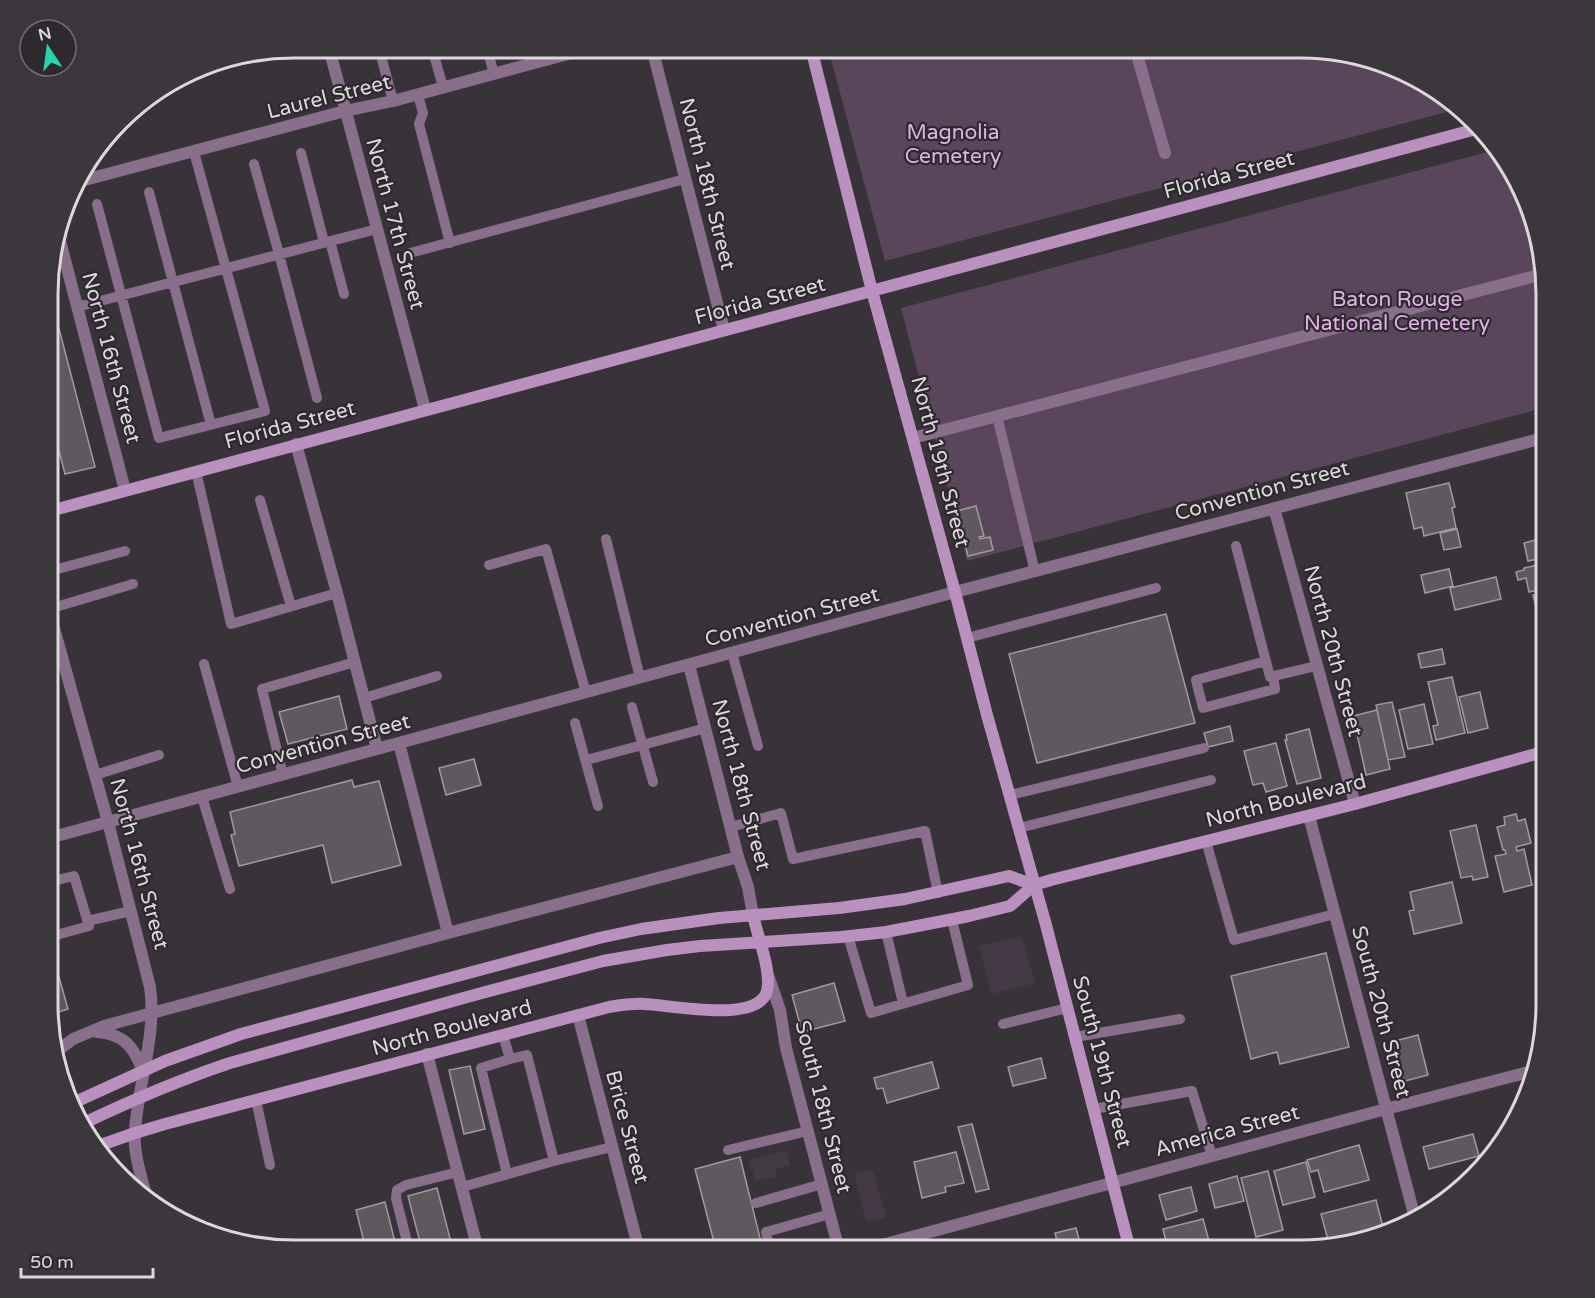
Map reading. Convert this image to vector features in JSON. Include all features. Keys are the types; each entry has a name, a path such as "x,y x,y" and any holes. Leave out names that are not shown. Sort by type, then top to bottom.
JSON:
{"street":[{"name":"North 17th Street","path":"332,58 425,409"},
{"name":"Laurel Street","path":"89,179 553,58"},
{"name":"North 18th Street","path":"655,58 724,330"},
{"name":"North 19th Street","path":"813,58 873,291 1034,885"},
{"path":"1138,58 1165,153"},
{"name":"Florida Street","path":"58,509 1470,131"},
{"name":"North 16th Street","path":"63,251 125,490"},
{"path":"913,438 1536,276"},
{"name":"Convention Street","path":"58,836 955,592 1536,440"},
{"path":"296,444 377,749"},
{"name":"North 20th Street","path":"1274,508 1354,804"},
{"name":"North 16th Street","path":"58,642 108,822 152,997 152,1013 135,1133 145,1186"},
{"name":"North 18th Street","path":"689,665 730,827 748,887 753,915"},
{"path":"399,743 448,933"},
{"name":"North Boulevard","path":"90,1120 139,1097 230,1063 441,1004 603,962 667,950 886,932 952,920 1010,906 1034,885 1309,816 1536,754"},
{"name":"South 20th Street","path":"1309,816 1413,1211"},
{"path":"63,1047 89,1031 152,1013 738,856"},
{"path":"79,1100 133,1074 241,1034 567,946 641,929 719,918 863,906 938,893 1009,876 1034,885"},
{"name":"South 19th Street","path":"1034,885 1128,1240"},
{"path":"753,915 768,974"},
{"name":"North Boulevard","path":"105,1144 135,1133 609,1006 644,1004 721,1011 747,1008 759,1002 766,992 768,974"},
{"name":"South 18th Street","path":"768,974 780,1010 786,1048 836,1240"},
{"name":"Brice Street","path":"578,1015 636,1240"},
{"path":"89,1031 118,1036 136,1054 144,1072"},
{"path":"427,1054 475,1240"},
{"name":"America Street","path":"900,1240 1526,1073"}],"lane":[{"path":"382,58 393,101"},
{"path":"435,58 444,87"},
{"path":"490,58 494,74"},
{"path":"418,94 423,113 419,124 450,243"},
{"path":"97,204 159,438 265,411 194,152"},
{"path":"301,153 344,294"},
{"path":"254,164 317,398"},
{"path":"410,254 685,179"},
{"path":"149,192 211,425"},
{"path":"77,307 376,229"},
{"path":"997,416 1035,572"},
{"path":"196,471 231,624 337,593"},
{"path":"260,500 291,606"},
{"path":"606,539 640,678"},
{"path":"1236,546 1270,677 1316,666"},
{"path":"489,565 546,549 586,693"},
{"path":"58,569 125,551"},
{"path":"58,607 133,585"},
{"path":"967,638 1155,588"},
{"path":"732,653 758,746"},
{"path":"1266,661 1196,680 1203,708 1275,689 1274,676"},
{"path":"283,775 262,689 355,662"},
{"path":"204,664 238,787"},
{"path":"364,698 437,676"},
{"path":"632,706 652,782"},
{"path":"575,723 598,806"},
{"path":"585,760 706,728"},
{"path":"1010,795 1204,748"},
{"path":"95,775 159,755"},
{"path":"1019,828 1210,780"},
{"path":"202,797 230,889"},
{"path":"730,827 782,813 793,859 926,831 938,893"},
{"path":"1206,841 1234,940 1335,915"},
{"path":"58,880 74,876 89,926 58,935"},
{"path":"87,921 131,911"},
{"path":"848,936 871,1012 968,985 952,920"},
{"path":"886,932 903,1003"},
{"path":"1003,1024 1067,1008"},
{"path":"1075,1037 1180,1018"},
{"path":"503,1035 510,1059"},
{"path":"507,1174 481,1068 510,1059 527,1055 554,1161"},
{"path":"1094,1109 1192,1091 1212,1156"},
{"path":"256,1100 270,1165"},
{"path":"728,1150 808,1131"},
{"path":"462,1187 612,1147"},
{"path":"406,1240 396,1198 397,1190 406,1185 458,1172"},
{"path":"756,1203 822,1184"},
{"path":"768,1240 766,1232 830,1214"}],"shaded area":[{"path":"1022,936 1035,983 991,994 979,946"},
{"path":"787,1150 790,1165 775,1169 777,1176 755,1181 749,1160"},
{"path":"873,1169 886,1217 866,1222 854,1174"}],"green space":[{"name":"Magnolia Cemetery","path":"831,58 1316,59 1346,63 1391,76 1432,98 1449,111 885,261"},
{"name":"Baton Rouge National Cemetery","path":"1489,152 1519,204 1532,249 1536,279 1536,410 967,561 901,308"}],"building":[{"path":"58,325 95,467 65,474 58,447"},
{"path":"1449,483 1455,507 1452,508 1456,528 1424,536 1422,527 1414,529 1406,493"},
{"path":"976,506 984,536 979,537 980,539 990,537 993,550 968,556 965,544 969,543 968,540 961,542 953,512"},
{"path":"1457,529 1461,547 1444,550 1440,533"},
{"path":"1536,540 1536,559 1528,561 1524,543"},
{"path":"1536,565 1536,590 1529,592 1526,578 1518,580 1516,572"},
{"path":"1449,569 1453,586 1425,593 1421,575"},
{"path":"1496,577 1501,599 1455,610 1450,588"},
{"path":"1166,614 1195,723 1037,763 1009,654"},
{"path":"1442,649 1445,664 1421,668 1418,654"},
{"path":"1452,677 1465,733 1436,740 1433,726 1438,725 1428,682"},
{"path":"1480,692 1488,728 1468,733 1459,697"},
{"path":"339,696 347,729 288,744 279,712"},
{"path":"1392,702 1405,757 1388,760 1376,705"},
{"path":"1424,704 1433,744 1408,749 1399,710"},
{"path":"1377,710 1390,769 1366,775 1353,716"},
{"path":"1230,726 1233,741 1208,747 1204,733"},
{"path":"1309,729 1321,778 1297,784 1285,740 1287,740 1286,735"},
{"path":"1276,743 1287,786 1266,792 1263,783 1253,785 1244,751"},
{"path":"474,759 481,785 446,795 439,768"},
{"path":"352,780 354,787 379,781 401,865 332,883 323,845 239,866 231,835 235,834 230,812"},
{"path":"1516,814 1518,821 1525,819 1531,843 1516,847 1517,851 1524,849 1532,885 1504,892 1495,856 1506,854 1497,827 1505,825 1504,817"},
{"path":"1476,825 1488,877 1473,880 1472,876 1461,878 1450,831"},
{"path":"1452,882 1462,923 1414,934 1409,911 1414,910 1410,892"},
{"path":"1326,953 1349,1047 1280,1064 1277,1052 1251,1059 1231,976"},
{"path":"58,974 68,1009 59,1012"},
{"path":"834,983 845,1021 802,1032 792,995"},
{"path":"1418,1035 1428,1075 1401,1082 1391,1042"},
{"path":"1041,1058 1046,1078 1013,1086 1008,1067"},
{"path":"932,1062 939,1088 887,1103 883,1088 877,1089 874,1078"},
{"path":"470,1066 485,1129 464,1134 449,1070"},
{"path":"972,1124 989,1189 976,1192 958,1127"},
{"path":"1473,1134 1479,1156 1429,1169 1423,1147"},
{"path":"1359,1145 1369,1180 1324,1192 1318,1170 1311,1172 1307,1160"},
{"path":"956,1152 964,1183 945,1187 946,1192 922,1198 914,1162"},
{"path":"740,1157 761,1240 713,1240 695,1169"},
{"path":"1306,1162 1315,1197 1283,1205 1274,1171"},
{"path":"1268,1171 1283,1230 1256,1237 1241,1178"},
{"path":"1237,1176 1244,1201 1215,1208 1209,1184"},
{"path":"1191,1187 1197,1211 1166,1220 1159,1195"},
{"path":"437,1188 450,1240 419,1240 408,1196"},
{"path":"1376,1200 1382,1225 1327,1237 1321,1214"},
{"path":"385,1202 394,1240 364,1240 356,1210"},
{"path":"1203,1219 1209,1240 1166,1240 1163,1229"},
{"path":"1076,1228 1079,1240 1057,1240 1055,1233"}]}
